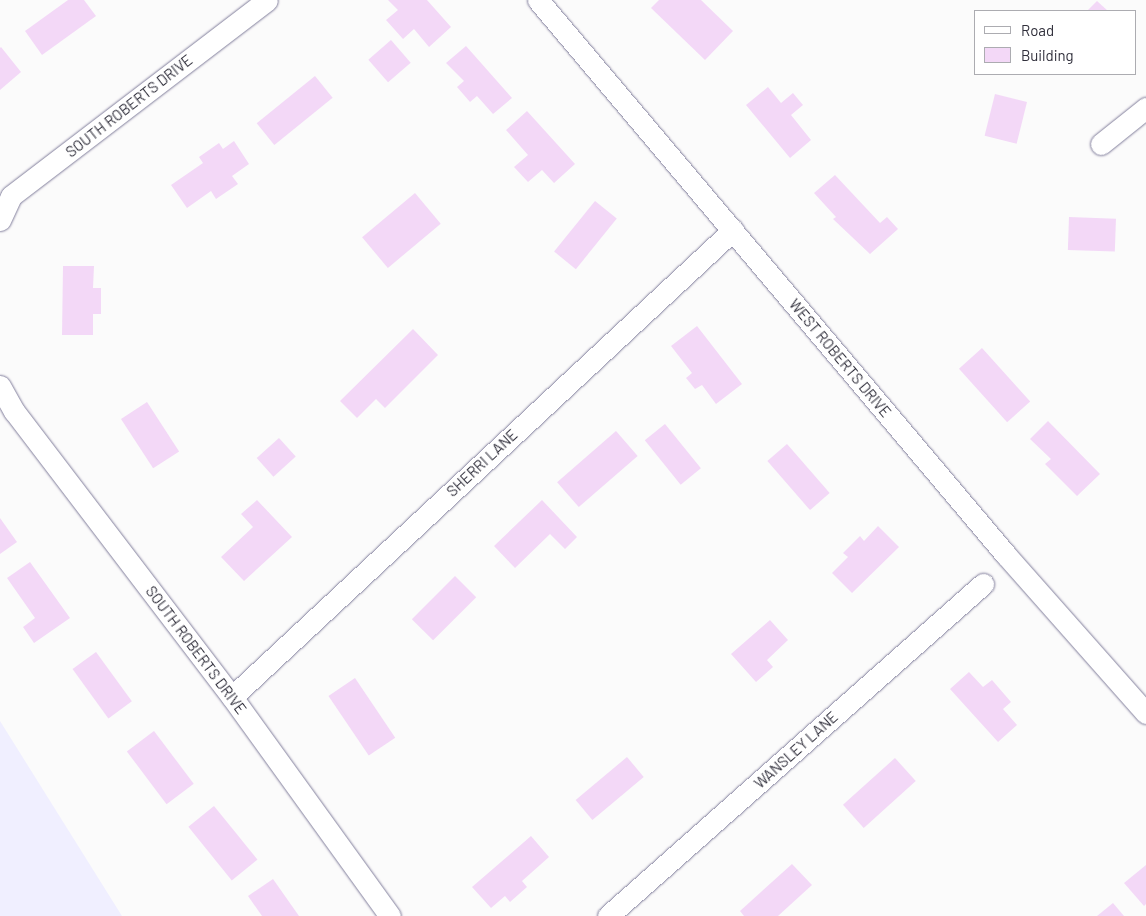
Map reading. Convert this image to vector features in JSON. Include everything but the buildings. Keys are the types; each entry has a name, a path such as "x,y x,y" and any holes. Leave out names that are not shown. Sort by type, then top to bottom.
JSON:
{"street":[{"name":"SOUTH ROBERTS DRIVE","path":"0,220 11,196 267,0"},
{"name":"WEST ROBERTS DRIVE","path":"538,0 1006,555 1146,713"},
{"path":"1101,144 1146,108"},
{"name":"SHERRI LANE","path":"232,697 732,230"},
{"name":"SOUTH ROBERTS DRIVE","path":"0,386 14,411 232,697 390,916"},
{"name":"WANSLEY LANE","path":"608,916 983,584"}],"shaded area":[{"path":"0,721 122,916 0,916"}]}
